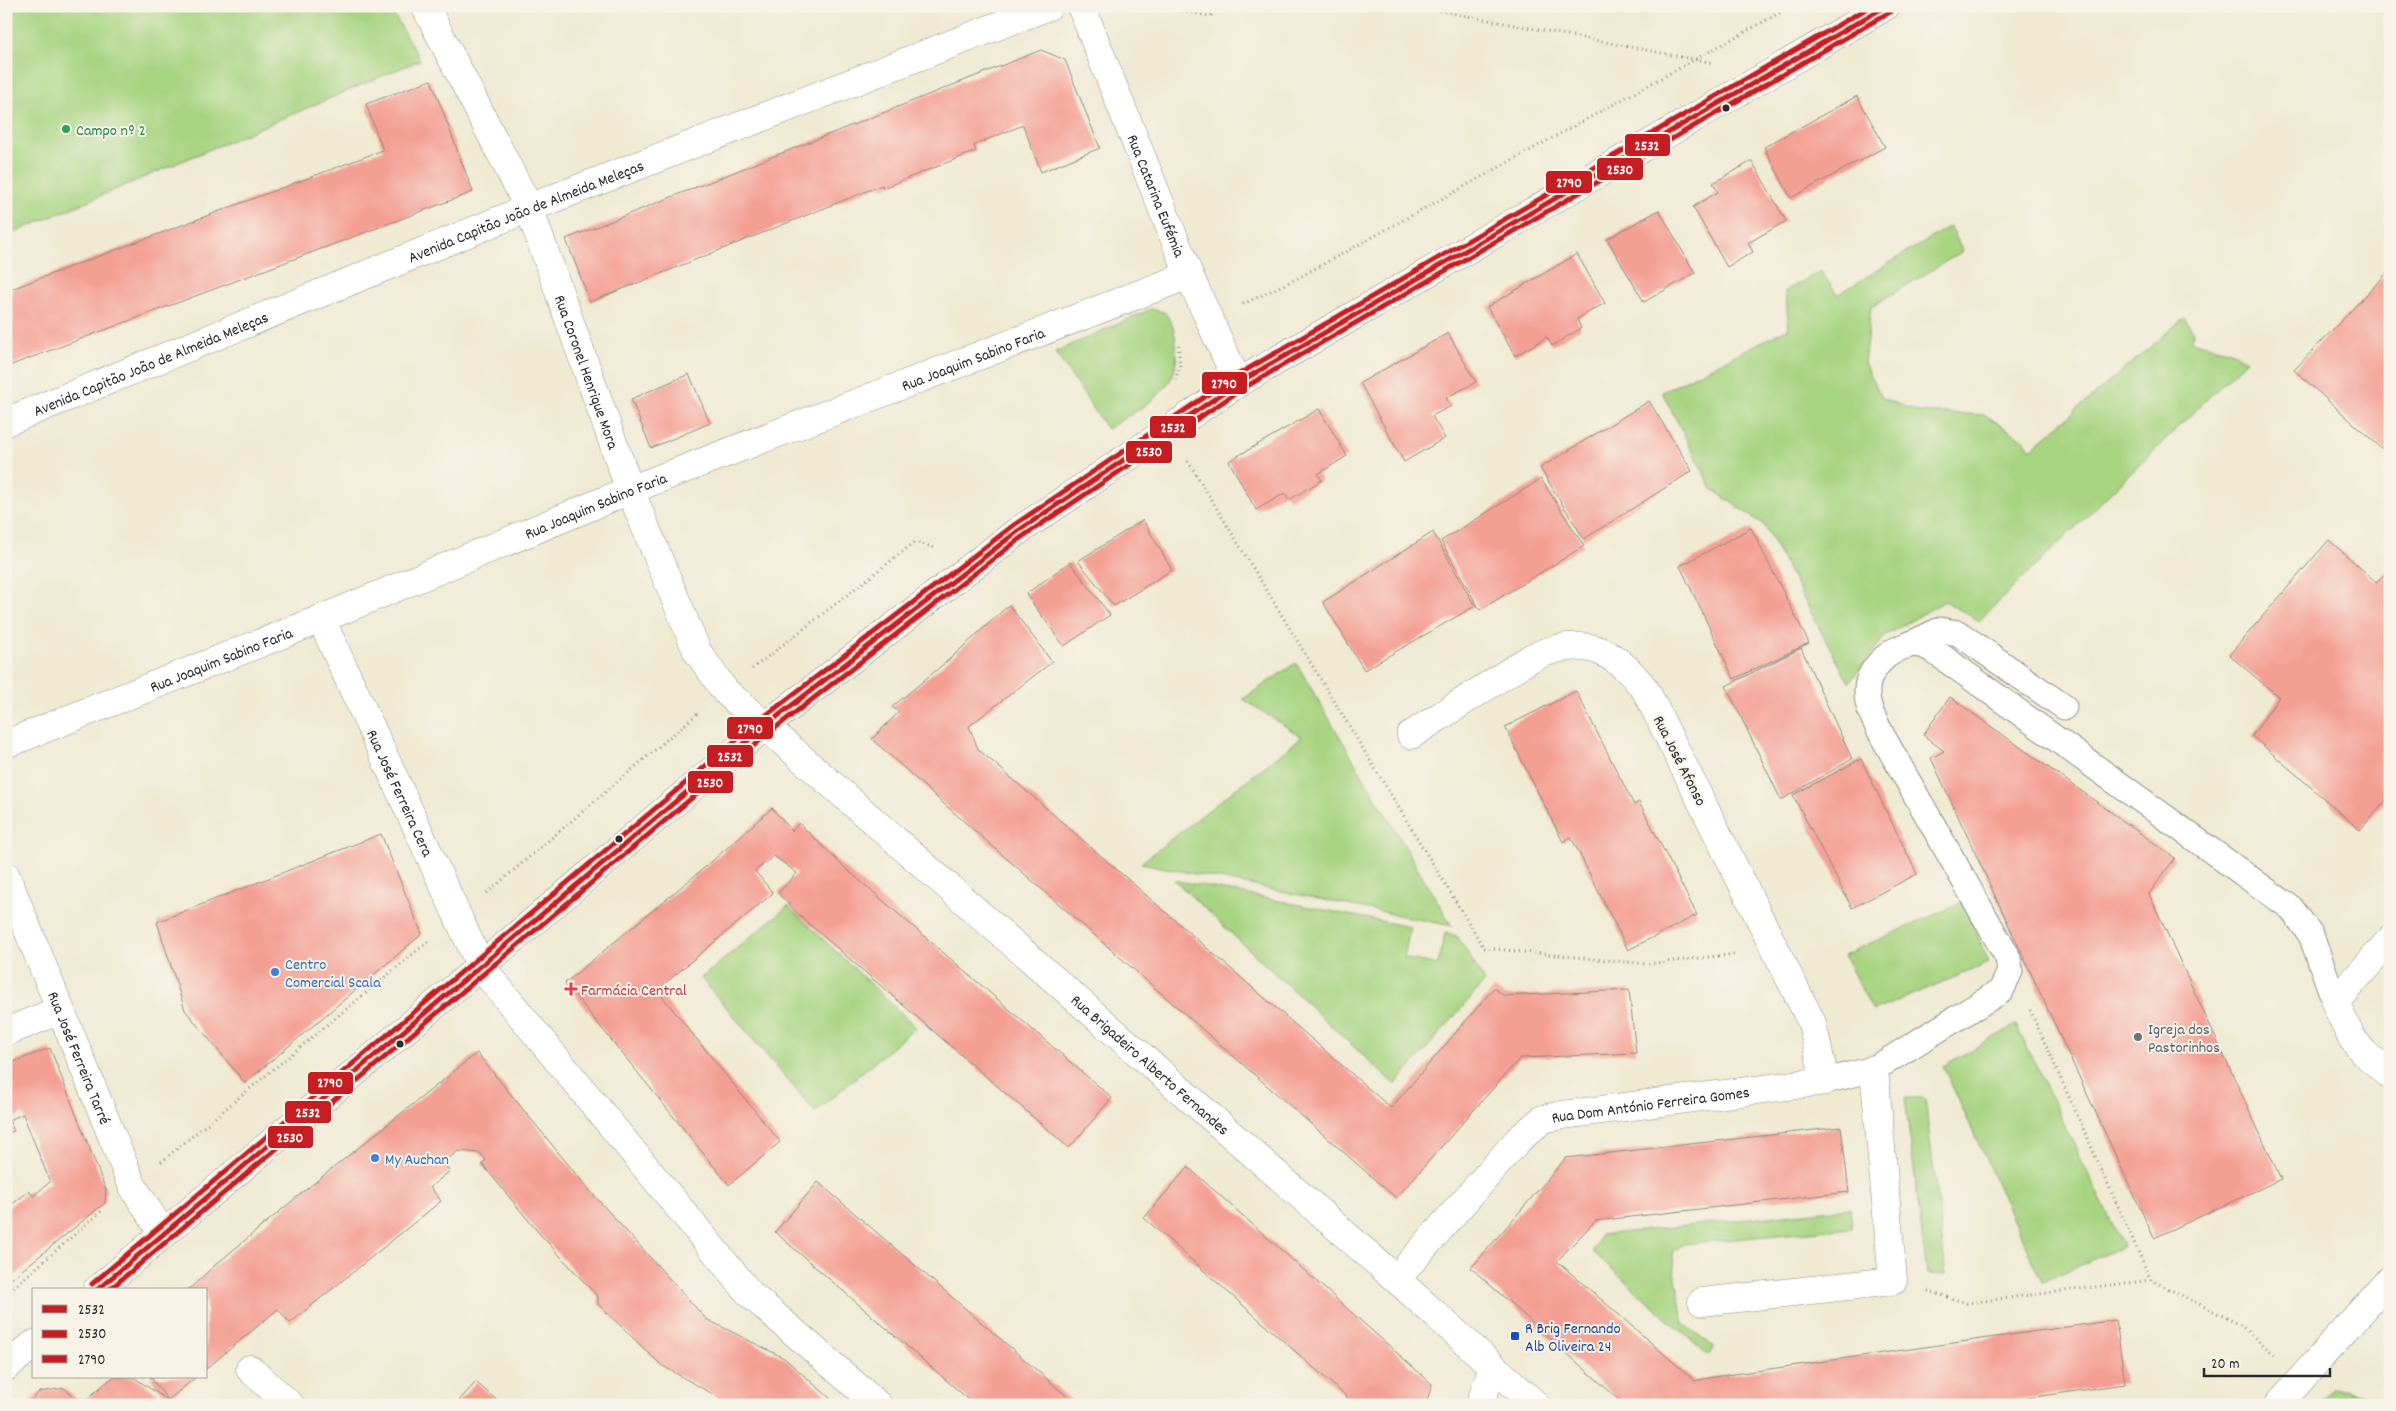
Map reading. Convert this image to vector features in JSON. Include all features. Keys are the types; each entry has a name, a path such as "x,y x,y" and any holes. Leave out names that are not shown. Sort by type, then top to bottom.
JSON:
{"street":[{"name":"Rua Coronel Henrique Mora","path":"425,6 529,208 630,490 696,651 724,691 765,726"},
{"name":"Avenida Capitão João de Almeida Meleças","path":"6,422 529,208 1049,6"},
{"name":"Rua Catarina Eufémia","path":"1081,6 1189,275 1238,383"},
{"path":"99,1288 765,726 1018,531 1238,383 1886,6"},
{"name":"Rua Joaquim Sabino Faria","path":"6,744 321,619 630,490 1189,275"},
{"name":"Rua José Ferreira Cera","path":"321,619 481,967 750,1294 878,1405"},
{"name":"Rua José Afonso","path":"1411,735 1531,658 1551,648 1571,645 1591,648 1614,657 1631,671 1646,691 1812,1023 1825,1081"},
{"name":"Rua Brigadeiro Alberto Fernandes","path":"765,726 1396,1279 1536,1405"},
{"name":"Rua José Ferreira Tarré","path":"6,876 132,1186 162,1234"},
{"path":"2390,940 2336,1002 2351,1037 2364,1053 2390,1075"},
{"path":"6,1032 60,1010"},
{"path":"1702,1302 1893,1281 1874,1070"},
{"name":"Rua Dom António Ferreira Gomes","path":"1396,1279 1519,1139 1543,1119 1825,1081"},
{"path":"2278,1405 2390,1279"},
{"path":"6,1368 32,1346"},
{"path":"1480,1405 1493,1366"},
{"path":"250,1369 290,1405"}],"lane":[{"path":"1825,1081 1874,1070 2001,992 2010,971 2008,958 1882,737 1867,704 1866,687 1871,672 1884,656 1940,630 1958,633 2064,707"},
{"path":"1906,646 1923,646 1941,656 2291,908 2301,918 2311,935 2336,1002"}],"path":[{"path":"1147,6 1211,16 1219,6"},
{"path":"1415,6 1718,64"},
{"path":"1168,429 1484,948 1646,964 1775,949"},
{"path":"2001,992 2029,1008 2151,1280"},
{"path":"1893,1281 1968,1303 2151,1280 2239,1324 2302,1378"}],"green space":[{"path":"6,6 389,6 420,60 6,236"},
{"path":"1950,226 1963,251 1871,307 1864,363 1882,398 1919,412 1985,415 2024,440 2031,449 2184,318 2194,332 2190,341 2227,350 2247,360 1979,621 1945,601 1886,635 1849,683 1764,525 1712,489 1662,392 1789,328 1785,291 1821,271 1837,295"},
{"path":"1151,309 1164,312 1173,327 1176,340 1176,361 1173,375 1166,386 1145,405 1107,429 1055,352"},
{"path":"1296,663 1452,926 1141,863 1302,737 1243,699"},
{"path":"1174,880 1410,927 1404,958 1438,965 1445,933 1457,936 1485,981 1395,1085"},
{"path":"1963,902 1989,963 1873,1011 1844,955"},
{"path":"788,906 916,1027 815,1112 701,978"},
{"path":"2016,1025 2123,1246 2042,1282 1943,1066"},
{"path":"1905,1098 1925,1098 1946,1275 1927,1274"},
{"path":"1850,1208 1852,1228 1683,1244 1672,1252 1683,1323 1714,1347 1708,1355 1593,1252 1601,1235"},
{"path":"2332,1388 2390,1401 2390,1405 2317,1405"}],"building":[{"path":"1041,50 1065,60 1100,148 1041,172 1023,125 974,145 976,151 883,188 882,185 590,302 566,239"},
{"path":"431,80 473,192 6,367 6,291 383,150 366,104"},
{"path":"1857,96 1885,147 1791,198 1764,147"},
{"path":"1752,161 1786,221 1748,243 1753,252 1727,267 1693,207 1718,192 1713,183"},
{"path":"1659,210 1695,273 1644,302 1607,239"},
{"path":"1577,254 1605,303 1577,319 1581,328 1552,346 1547,337 1515,356 1487,307"},
{"path":"2390,270 2390,456 2294,370"},
{"path":"1448,333 1476,382 1446,398 1451,406 1432,416 1445,438 1404,462 1360,383"},
{"path":"689,374 710,423 651,448 631,399"},
{"path":"1649,401 1692,471 1584,539 1540,468"},
{"path":"1319,409 1347,456 1318,474 1322,480 1289,500 1285,493 1256,510 1229,461"},
{"path":"1541,479 1584,546 1480,610 1441,541"},
{"path":"1143,520 1172,570 1114,606 1078,561"},
{"path":"1751,528 1809,643 1734,679 1680,566"},
{"path":"1433,532 1475,606 1364,670 1323,602"},
{"path":"2329,540 2376,582 2390,569 2390,796 2360,830 2252,736 2279,697 2229,655"},
{"path":"1070,562 1110,615 1064,646 1026,594"},
{"path":"1009,605 1052,662 969,726 978,749 1391,1108 1494,988 1504,996 1629,990 1636,1053 1520,1058 1396,1198 872,739 899,712 892,707 952,657"},
{"path":"1801,648 1852,759 1781,800 1726,686"},
{"path":"1576,691 1634,805 1639,802 1697,915 1628,950 1571,837 1563,842 1505,727"},
{"name":"Igreja dos Pastorinhos","path":"1950,697 2175,858 2149,894 2281,1179 2154,1238 1931,758 1944,751 1923,735"},
{"path":"1861,759 1917,874 1852,908 1793,795"},
{"path":"772,808 792,831 799,823 844,867 1112,1098 1069,1148 801,917 778,893 797,873 774,856 755,871 773,893 657,990 780,1142 729,1185 565,983 710,863"},
{"name":"Centro Comercial Scala","path":"381,834 422,934 245,1083 185,1010 157,922"},
{"path":"50,1048 106,1190 105,1203 6,1283 6,1209 29,1191 33,1196 50,1182 23,1114 9,1120 14,1131 6,1134 6,1065"},
{"path":"477,1053 589,1190 706,1319 784,1358 838,1405 748,1405 744,1400 739,1405 732,1405 661,1365 598,1304 598,1297 538,1232 482,1164 486,1160 480,1153 458,1151 443,1163 450,1171 430,1187 441,1201 290,1323 278,1309 208,1367 208,1288 190,1288 303,1192"},
{"path":"1841,1127 1849,1192 1595,1221 1557,1261 1695,1381 2116,1320 2125,1384 1979,1405 1625,1405 1471,1268 1566,1158"},
{"path":"1188,1167 1432,1384 1426,1405 1356,1405 1144,1218"},
{"path":"818,1182 1077,1405 975,1405 775,1232"},
{"path":"112,1378 134,1378 175,1405 27,1405 39,1392 64,1388 82,1403"},
{"path":"151,1378 195,1378 168,1400"},
{"path":"476,1382 502,1405 455,1405"}],"transit line":[{"name":"2790","path":"92,1284 760,720 1014,525 1234,377 1871,6"},
{"name":"2532","path":"99,1288 765,726 1018,531 1238,383 1886,6"},
{"name":"2530","path":"111,1288 770,732 1022,537 1242,389 1890,12"}],"place":[{"name":"Campo nº 2","path":"66,129"},
{"name":"Centro Comercial Scala","path":"275,972"},
{"name":"Farmácia Central","path":"571,989"},
{"name":"Igreja dos Pastorinhos","path":"2138,1037"},
{"name":"My Auchan","path":"375,1158"},
{"name":"R Brig Fernando Alb Oliveira 24","path":"1515,1336"}]}
